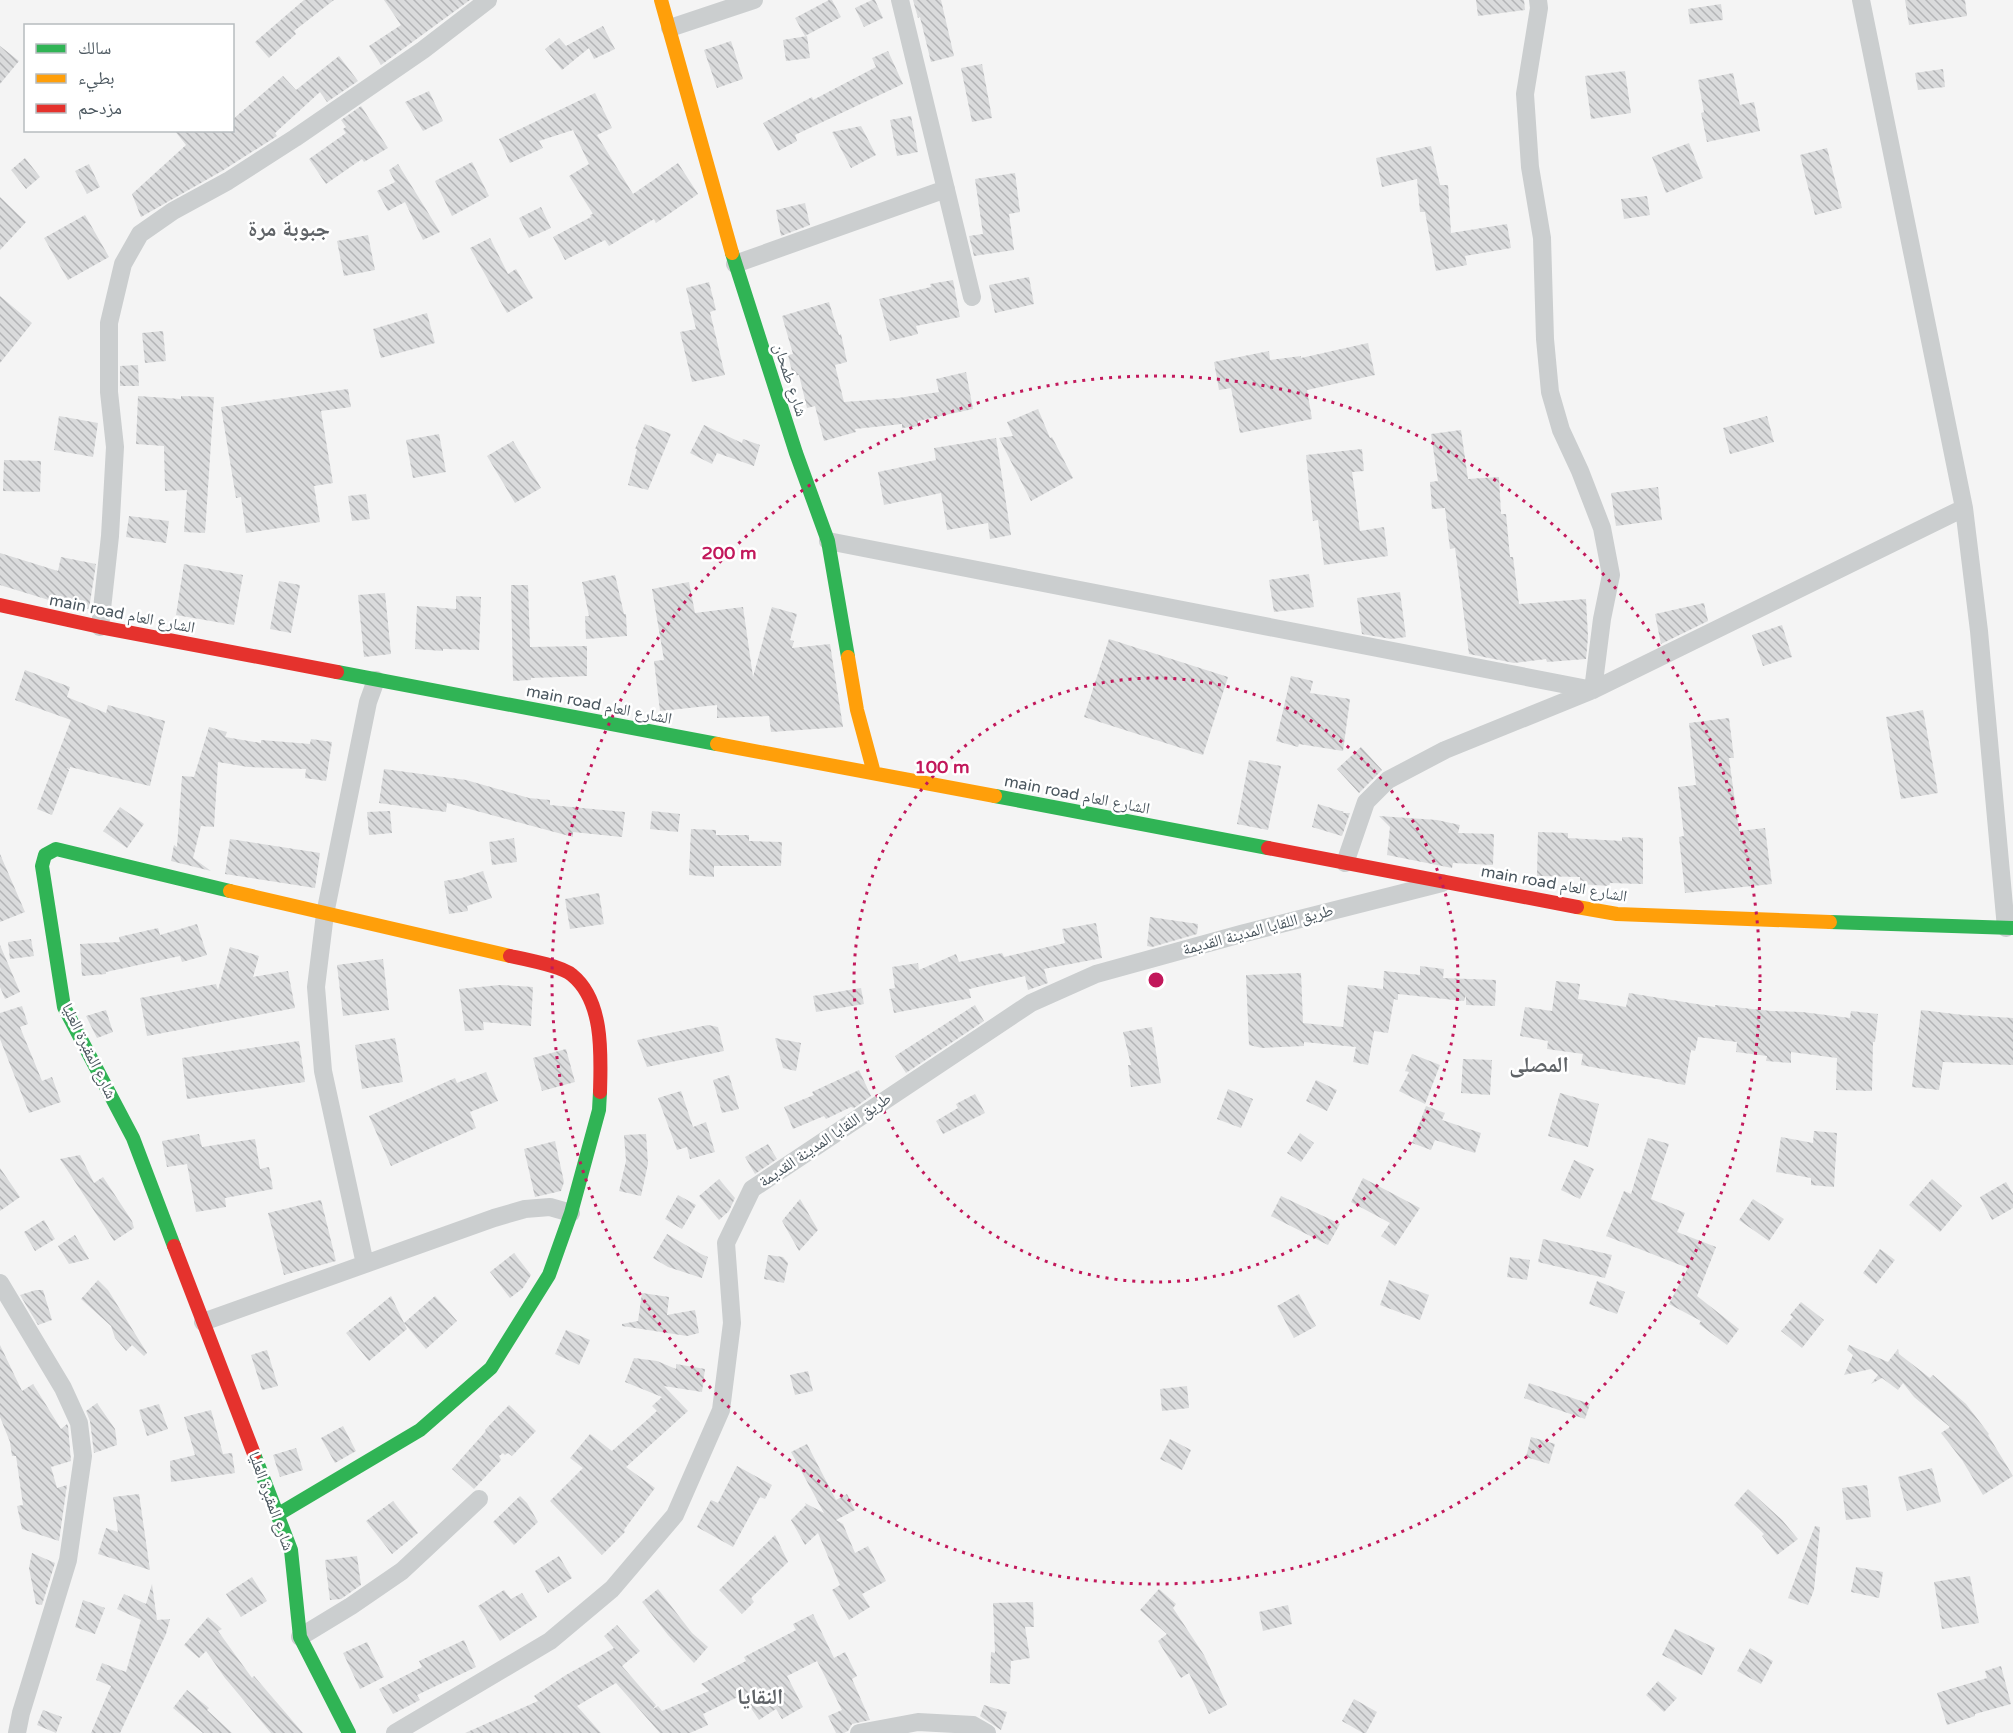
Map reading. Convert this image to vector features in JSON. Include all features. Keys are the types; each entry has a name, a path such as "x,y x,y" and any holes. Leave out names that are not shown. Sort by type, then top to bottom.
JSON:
{"street":[{"path":"100,627 110,536 115,447 109,392 109,323 123,264 140,234 173,211 228,182 295,138 423,50 488,0"},
{"name":"شارع طمحان","path":"661,0 735,264 828,541 857,710 874,773"},
{"path":"670,28 754,0"},
{"path":"900,0 972,297"},
{"path":"1539,0 1526,94 1530,167 1542,238 1545,339 1550,392 1561,430 1602,528 1611,575 1602,619 1593,690"},
{"path":"1862,0 1964,508 1979,631 2009,928"},
{"path":"735,264 946,189"},
{"path":"1346,863 1366,802 1388,780 1445,750 1593,690 1964,508"},
{"path":"828,541 1593,690"},
{"name":"main road الشارع العام","path":"0,605 100,627 376,680 1617,914 2009,928"},
{"path":"365,1264 323,1071 316,987 325,914 368,702 376,680"},
{"name":"شارع المقبرة العليا","path":"325,914 56,849 45,855 42,866 64,1007 133,1138 291,1550 300,1637 349,1733"},
{"name":"طريق اللقايا المدينة القديمة","path":"395,1733 550,1641 612,1589 675,1515 721,1410 732,1323 726,1243 752,1189 1032,1003 1096,974 1252,931 1447,882"},
{"path":"278,1515 420,1430 491,1368 549,1275 572,1213 598,1110 601,1048 591,999 571,974 536,962 325,914"},
{"path":"204,1322 494,1218 525,1209 550,1207 572,1213"},
{"path":"0,1283 63,1388 79,1423 83,1456 68,1560 21,1713 17,1733"},
{"path":"300,1637 402,1571 479,1499"},
{"path":"859,1733 918,1722 973,1725 987,1733"}],"building":[{"path":"304,0 334,0 294,31 296,34 269,58 255,42"},
{"path":"384,0 470,0 381,65 369,46 401,25"},
{"path":"832,0 841,17 805,36 795,18"},
{"path":"875,0 883,18 864,27 855,8"},
{"path":"913,0 941,0 954,56 931,62 920,17 918,18"},
{"path":"1476,0 1524,0 1525,10 1478,16"},
{"path":"1905,0 1965,0 1967,16 1909,25"},
{"path":"1721,4 1723,20 1690,24 1688,9"},
{"path":"603,26 615,49 594,59 589,48 562,70 545,49 559,38 566,46"},
{"path":"807,36 810,58 786,61 783,40"},
{"path":"731,41 743,79 717,88 704,50"},
{"path":"0,46 19,61 0,84"},
{"path":"888,51 903,84 795,135 797,141 778,151 763,123 876,67 872,58"},
{"path":"339,56 358,81 327,102 320,92 275,133 277,136 222,171 141,217 132,194 186,145 176,132 234,132 234,118 283,76 296,90"},
{"path":"982,64 992,118 972,122 961,68"},
{"path":"1943,69 1945,87 1918,90 1915,73"},
{"path":"1625,71 1631,113 1591,119 1585,76"},
{"path":"1733,73 1740,105 1754,102 1760,131 1707,142 1698,80"},
{"path":"429,91 443,121 423,131 405,102"},
{"path":"595,93 612,128 597,135 633,194 678,163 698,194 656,223 654,219 609,246 605,240 565,260 553,237 593,214 569,176 589,164 573,130 539,141 543,148 510,163 499,139"},
{"path":"361,106 388,148 364,162 362,159 326,184 309,159 346,133 343,129 346,127 341,120"},
{"path":"911,116 918,152 897,156 890,120"},
{"path":"861,126 876,155 851,168 832,132"},
{"path":"1689,143 1703,178 1666,193 1652,157"},
{"path":"1431,146 1440,185 1448,185 1451,233 1507,224 1511,248 1465,256 1467,265 1436,271 1425,212 1420,212 1417,179 1382,187 1376,158"},
{"path":"1827,148 1842,208 1815,215 1800,155"},
{"path":"25,158 40,177 26,189 11,170"},
{"path":"472,162 489,196 452,216 435,181"},
{"path":"89,164 100,187 87,194 75,171"},
{"path":"398,164 440,232 423,240 405,202 388,211 377,191 395,182 389,170"},
{"path":"1015,173 1020,212 1009,214 1014,250 974,256 969,236 983,234 975,179"},
{"path":"1647,196 1650,215 1624,219 1621,199"},
{"path":"0,197 26,222 0,250"},
{"path":"805,203 810,225 781,236 776,210"},
{"path":"541,207 551,228 529,238 519,218"},
{"path":"85,215 109,257 68,280 44,238"},
{"path":"368,235 375,270 344,276 337,241"},
{"path":"490,238 508,274 516,269 533,298 507,313 470,248"},
{"path":"1029,277 1034,304 995,313 989,285"},
{"path":"953,280 960,317 916,326 918,334 890,341 879,299 931,287 930,284"},
{"path":"709,282 716,310 710,312 725,375 692,382 680,332 696,329 686,288"},
{"path":"0,296 32,323 0,363"},
{"path":"829,302 839,335 841,334 847,362 835,365 844,402 939,392 936,379 966,372 973,409 918,421 919,426 902,428 902,424 855,429 856,432 824,441 815,406 807,408 799,375 793,376 788,355 793,354 782,316"},
{"path":"427,313 435,343 381,358 373,329"},
{"path":"163,331 166,361 145,363 142,333"},
{"path":"1368,343 1375,375 1307,390 1312,419 1240,433 1231,388 1219,390 1214,362 1269,351 1270,360 1301,356 1301,358"},
{"path":"138,365 139,386 120,386 120,366"},
{"path":"348,389 351,407 321,411 333,483 314,486 320,522 246,533 241,497 236,498 221,407"},
{"path":"138,396 181,399 181,396 214,397 205,533 184,532 187,490 165,491 164,446 136,444"},
{"path":"1038,409 1050,438 1052,437 1073,478 1031,501 999,438 1013,436 1007,422"},
{"path":"59,416 98,423 93,457 54,450"},
{"path":"1767,416 1774,442 1730,454 1723,428"},
{"path":"645,424 671,434 648,490 628,485 637,449 635,449"},
{"path":"704,425 742,443 743,439 760,445 754,466 717,453 712,464 690,453"},
{"path":"1461,430 1468,479 1499,477 1501,514 1506,514 1510,557 1513,557 1519,604 1586,599 1588,637 1586,659 1547,662 1546,659 1514,663 1469,654 1455,548 1450,549 1445,508 1432,509 1430,482 1438,481 1431,434"},
{"path":"439,434 446,472 413,478 406,440"},
{"path":"996,438 1011,535 990,539 988,523 947,530 941,493 884,505 878,472 936,460 934,448"},
{"path":"513,441 541,488 515,503 487,456"},
{"path":"1362,449 1364,471 1352,472 1360,531 1384,527 1388,556 1324,565 1318,520 1313,521 1306,455"},
{"path":"4,460 41,461 40,492 3,491"},
{"path":"1658,487 1662,520 1616,526 1611,493"},
{"path":"366,494 370,519 352,521 348,496"},
{"path":"129,516 169,521 166,543 126,537"},
{"path":"0,553 58,571 61,557 96,564 89,609 52,601 0,585"},
{"path":"184,564 243,575 234,625 176,615"},
{"path":"1309,574 1314,607 1274,612 1269,580"},
{"path":"615,575 624,614 626,614 627,636 586,639 585,616 589,616 582,582"},
{"path":"279,581 300,585 291,633 270,629"},
{"path":"689,582 695,613 743,607 753,677 772,607 797,614 790,640 794,641 792,648 830,644 843,727 771,732 769,716 717,718 717,705 660,711 654,661 664,660 652,589"},
{"path":"511,585 528,585 530,647 587,646 587,676 513,681"},
{"path":"1400,592 1406,637 1391,639 1362,634 1357,598"},
{"path":"385,593 391,654 364,657 358,595"},
{"path":"456,596 481,597 479,650 415,649 417,606 456,609"},
{"path":"1704,603 1708,621 1661,644 1655,614"},
{"path":"1782,625 1792,657 1763,666 1752,635"},
{"path":"1109,639 1228,677 1203,755 1084,717"},
{"path":"25,670 70,687 67,697 106,713 108,705 165,721 150,786 70,767 70,769 66,768 69,770 52,815 37,809 71,720 15,700"},
{"path":"1291,676 1313,681 1310,693 1350,699 1343,751 1299,744 1298,747 1276,741"},
{"path":"1923,710 1938,793 1901,799 1886,717"},
{"path":"1729,718 1734,758 1729,758 1739,831 1765,828 1772,884 1685,893 1679,837 1684,836 1678,787 1696,785 1689,723"},
{"path":"209,727 227,732 225,737 261,743 261,740 310,744 311,739 332,742 326,781 305,778 306,769 248,767 218,762 214,827 201,826 193,858 211,871 171,861 174,845 177,847 182,776 194,777"},
{"path":"1361,747 1382,770 1359,793 1337,769"},
{"path":"1249,760 1281,766 1268,830 1237,824"},
{"path":"384,769 466,780 529,798 550,800 550,805 625,812 622,837 573,832 573,837 447,803 446,812 379,803"},
{"path":"1318,804 1344,812 1342,813 1350,813 1342,836 1312,827"},
{"path":"120,807 144,824 127,848 103,831"},
{"path":"390,811 392,833 369,835 367,812"},
{"path":"652,811 680,814 678,832 650,829"},
{"path":"1379,816 1437,820 1460,825 1458,833 1494,834 1493,865 1453,863 1452,868 1387,855 1390,827"},
{"path":"691,829 716,830 716,835 749,835 749,841 782,842 781,866 714,866 714,877 689,875"},
{"path":"1538,832 1568,833 1568,838 1622,841 1622,837 1643,838 1643,884 1610,883 1609,886 1580,884 1580,877 1537,876"},
{"path":"514,838 517,862 492,865 489,842"},
{"path":"230,839 320,853 315,888 225,874"},
{"path":"0,854 25,912 0,922"},
{"path":"483,871 492,898 467,906 468,911 449,914 444,881"},
{"path":"599,893 604,924 570,929 565,899"},
{"path":"1150,917 1198,924 1197,934 1152,947 1147,946"},
{"path":"1096,923 1102,958 1044,969 1048,983 1028,990 1025,976 969,989 971,998 894,1013 889,989 895,988 892,967 918,963 919,970 956,954 959,962 1002,953 1004,957 1065,943 1062,929"},
{"path":"197,924 207,955 182,962 180,956 106,972 106,974 82,976 80,944 120,942 119,937 158,928 160,935"},
{"path":"31,939 34,956 10,959 8,942"},
{"path":"0,945 20,992 5,999 0,987"},
{"path":"230,947 259,956 253,977 288,971 295,1008 147,1036 140,998 216,984 218,990"},
{"path":"383,959 389,1010 343,1016 337,965"},
{"path":"1420,966 1444,969 1443,978 1496,980 1495,1006 1466,1005 1466,995 1464,1001 1398,994 1398,1000 1394,999 1388,1033 1374,1031 1368,1065 1353,1062 1356,1047 1304,1042 1304,1046 1262,1048 1249,1045 1246,975 1301,973 1303,1023 1343,1027 1348,985 1383,989 1384,971 1420,975"},
{"path":"1556,981 1580,984 1578,999 1626,1007 1629,993 1715,1007 1715,1005 1802,1012 1850,1018 1851,1011 1878,1014 1875,1042 1873,1042 1872,1091 1836,1090 1837,1058 1791,1052 1791,1063 1766,1061 1767,1056 1736,1052 1737,1042 1698,1037 1695,1051 1691,1050 1685,1085 1581,1065 1583,1054 1547,1049 1548,1041 1520,1036 1525,1007 1552,1011"},
{"path":"500,985 533,987 531,1026 483,1022 484,1030 465,1031 459,989"},
{"path":"861,988 864,1004 816,1012 813,996"},
{"path":"975,1005 984,1021 906,1073 895,1056"},
{"path":"22,1006 28,1024 20,1027 42,1081 52,1077 61,1102 29,1113 0,1039 0,1013"},
{"path":"106,1010 113,1032 97,1038 86,1016"},
{"path":"1921,1010 2013,1018 2013,1065 1943,1062 1939,1090 1912,1087"},
{"path":"708,1025 718,1027 724,1051 647,1067 637,1040"},
{"path":"1152,1027 1161,1083 1131,1087 1128,1065 1131,1065 1123,1032"},
{"path":"395,1038 403,1082 362,1089 355,1045"},
{"path":"775,1038 801,1043 796,1071 783,1068"},
{"path":"299,1041 305,1082 187,1099 182,1058"},
{"path":"566,1049 575,1082 542,1091 533,1058"},
{"path":"1412,1054 1440,1065 1425,1104 1399,1091 1409,1072 1405,1071"},
{"path":"1463,1059 1492,1060 1490,1095 1461,1093"},
{"path":"859,1070 871,1096 854,1108 851,1107 826,1119 824,1116 793,1129 784,1107 814,1095 812,1092"},
{"path":"486,1072 498,1101 470,1112 476,1128 391,1166 369,1116 455,1078 457,1083"},
{"path":"729,1075 739,1109 722,1113 713,1080"},
{"path":"1316,1080 1337,1090 1327,1111 1306,1101"},
{"path":"1228,1089 1253,1099 1241,1128 1217,1119"},
{"path":"681,1091 693,1127 706,1122 715,1152 690,1159 687,1147 677,1150 658,1098"},
{"path":"1560,1093 1599,1104 1588,1147 1548,1136"},
{"path":"975,1094 985,1113 943,1134 936,1121 958,1108 956,1104"},
{"path":"1426,1106 1445,1113 1442,1120 1481,1133 1475,1153 1435,1140 1431,1150 1412,1143"},
{"path":"1814,1131 1837,1133 1834,1187 1811,1185 1811,1178 1776,1172 1781,1137 1813,1143"},
{"path":"1300,1133 1314,1143 1301,1162 1287,1153"},
{"path":"199,1134 202,1147 255,1139 260,1169 269,1167 273,1189 225,1198 226,1207 196,1212 187,1164 167,1167 162,1141"},
{"path":"646,1134 648,1164 641,1196 619,1191 626,1161 624,1135"},
{"path":"1648,1138 1669,1144 1651,1199 1685,1213 1677,1232 1716,1247 1697,1296 1739,1329 1727,1345 1699,1324 1701,1321 1669,1304 1688,1268 1606,1236 1624,1191 1631,1194"},
{"path":"555,1141 564,1182 561,1191 535,1197 524,1149"},
{"path":"768,1144 777,1159 755,1174 745,1157"},
{"path":"80,1155 94,1183 103,1177 132,1221 134,1228 114,1241 60,1159"},
{"path":"1574,1160 1594,1169 1580,1199 1561,1190"},
{"path":"0,1168 20,1197 0,1211"},
{"path":"1363,1178 1420,1208 1395,1246 1381,1236 1390,1223 1351,1202"},
{"path":"719,1179 735,1198 729,1211 719,1220 699,1196"},
{"path":"1932,1179 1962,1206 1940,1232 1909,1205"},
{"path":"2006,1182 2013,1194 2013,1208 1992,1220 1980,1197"},
{"path":"678,1195 696,1205 682,1229 665,1219"},
{"path":"1281,1196 1340,1224 1328,1245 1271,1216"},
{"path":"800,1199 818,1230 799,1251 782,1221"},
{"path":"1753,1199 1784,1219 1769,1241 1739,1220"},
{"path":"321,1200 336,1261 284,1275 268,1213"},
{"path":"44,1220 55,1239 35,1251 24,1232"},
{"path":"667,1234 708,1257 702,1278 668,1267 653,1258"},
{"path":"75,1235 89,1259 69,1264 58,1246"},
{"path":"1543,1239 1612,1255 1605,1278 1538,1262"},
{"path":"1880,1249 1895,1260 1876,1284 1863,1273"},
{"path":"514,1253 531,1275 523,1288 510,1298 490,1272"},
{"path":"768,1255 783,1257 788,1263 784,1283 764,1279"},
{"path":"1510,1257 1530,1260 1527,1280 1507,1277"},
{"path":"98,1280 108,1290 147,1353 144,1356 132,1345 126,1351 115,1338 111,1326 81,1299"},
{"path":"1389,1280 1429,1295 1420,1320 1380,1305"},
{"path":"1597,1281 1625,1292 1617,1314 1589,1304"},
{"path":"43,1290 52,1320 38,1325 20,1295"},
{"path":"642,1293 669,1297 667,1315 695,1310 699,1333 687,1336 622,1326 622,1324 638,1321"},
{"path":"1299,1294 1316,1326 1294,1338 1277,1306"},
{"path":"391,1296 407,1329 369,1361 346,1333"},
{"path":"435,1296 457,1321 426,1349 404,1323"},
{"path":"1801,1302 1824,1320 1802,1348 1781,1331 1793,1317 1790,1315"},
{"path":"566,1330 590,1340 579,1365 555,1354"},
{"path":"0,1345 22,1391 33,1384 61,1429 67,1424 68,1426 71,1461 51,1467 57,1488 67,1485 59,1541 22,1529 17,1506 23,1505 16,1456 12,1456 10,1442 0,1417"},
{"path":"1849,1345 1888,1362 1898,1349 1899,1354 1930,1378 1933,1375 1966,1404 1989,1434 2013,1476 1983,1495 1962,1460 1941,1433 1950,1427 1914,1397 1903,1383 1898,1390 1882,1378 1871,1384 1878,1375 1871,1369 1844,1375 1853,1355 1847,1350"},
{"path":"267,1350 278,1386 262,1390 251,1355"},
{"path":"634,1358 657,1361 676,1369 676,1364 705,1369 702,1392 664,1386 688,1411 626,1467 655,1488 624,1530 625,1532 602,1555 550,1501 583,1468 570,1458 590,1434 612,1451 657,1411 652,1406 662,1397 625,1382"},
{"path":"808,1371 813,1391 795,1395 790,1375"},
{"path":"1529,1383 1590,1404 1585,1419 1524,1398"},
{"path":"1187,1386 1189,1408 1162,1411 1160,1389"},
{"path":"97,1403 115,1429 117,1445 94,1453 90,1421 86,1411"},
{"path":"159,1404 168,1429 147,1436 139,1410"},
{"path":"509,1405 536,1431 512,1456 503,1453 499,1456 501,1460 474,1489 452,1469"},
{"path":"211,1410 223,1454 232,1453 235,1473 171,1482 170,1461 195,1455 184,1417"},
{"path":"343,1426 356,1451 335,1463 321,1438"},
{"path":"1531,1437 1555,1444 1549,1464 1526,1457"},
{"path":"1170,1439 1191,1450 1182,1470 1160,1459"},
{"path":"807,1444 836,1500 847,1494 855,1510 836,1520 843,1524 855,1553 868,1546 886,1581 862,1594 870,1607 849,1620 832,1590 840,1585 818,1533 805,1545 791,1520 806,1505 805,1503 824,1513 791,1452"},
{"path":"296,1448 303,1470 280,1477 273,1455"},
{"path":"737,1466 772,1485 765,1499 760,1497 733,1547 697,1527 711,1500 718,1503"},
{"path":"1932,1468 1941,1502 1907,1511 1898,1477"},
{"path":"1867,1485 1871,1517 1846,1520 1842,1488"},
{"path":"1748,1489 1782,1520 1798,1539 1777,1555 1762,1536 1764,1534 1734,1505"},
{"path":"139,1494 150,1570 98,1554 106,1528 118,1532 113,1497"},
{"path":"520,1496 538,1522 514,1545 493,1522"},
{"path":"393,1501 418,1533 392,1554 366,1521"},
{"path":"1815,1526 1820,1527 1814,1590 1808,1605 1788,1598"},
{"path":"775,1535 788,1562 751,1598 754,1602 742,1614 719,1590"},
{"path":"32,1553 55,1563 42,1605 36,1604 29,1568"},
{"path":"357,1556 361,1585 341,1599 330,1600 325,1560"},
{"path":"559,1556 572,1578 548,1593 535,1571"},
{"path":"1856,1567 1883,1572 1879,1598 1851,1592"},
{"path":"1970,1576 1979,1623 1942,1629 1934,1582"},
{"path":"252,1577 267,1601 241,1617 226,1594"},
{"path":"152,1584 157,1620 170,1619 166,1634 120,1733 91,1733 111,1686 96,1680 102,1663 126,1672 141,1620 117,1609 124,1594 146,1604"},
{"path":"658,1589 692,1633 708,1647 694,1663 642,1602"},
{"path":"1159,1589 1176,1604 1173,1608 1204,1655 1227,1705 1209,1714 1189,1673 1181,1678 1158,1641 1167,1634 1140,1610"},
{"path":"504,1590 511,1599 522,1593 537,1617 500,1641 478,1606"},
{"path":"83,1600 105,1608 95,1634 75,1627"},
{"path":"1033,1602 1034,1627 1025,1627 1030,1658 1011,1661 1010,1684 990,1683 991,1652 995,1653 993,1603"},
{"path":"1288,1605 1292,1624 1263,1631 1259,1612"},
{"path":"813,1614 834,1658 845,1652 857,1676 852,1679 870,1720 852,1724 844,1733 836,1733 828,1716 842,1710 817,1661 787,1676 803,1707 782,1719 776,1709 759,1720 742,1695 703,1714 708,1725 690,1733 660,1733 616,1683 577,1706 601,1733 465,1733 538,1701 534,1696 614,1648 604,1636 617,1625 640,1651 622,1666 656,1705 653,1709 658,1706 662,1711 709,1691 701,1684 746,1661 744,1657 796,1630 793,1624"},
{"path":"208,1617 222,1629 218,1631 252,1678 254,1676 303,1733 271,1733 225,1678 206,1651 199,1658 184,1645"},
{"path":"1675,1629 1715,1648 1702,1675 1662,1655"},
{"path":"464,1640 476,1667 417,1695 420,1700 393,1714 379,1689 422,1667 419,1661"},
{"path":"367,1642 384,1677 360,1689 343,1653"},
{"path":"1750,1648 1773,1661 1761,1684 1737,1671"},
{"path":"2001,1666 2011,1704 1947,1725 1937,1693 1987,1678 1985,1671"},
{"path":"1658,1681 1677,1698 1664,1712 1646,1695"},
{"path":"187,1690 209,1708 207,1710 232,1733 203,1733 173,1708"},
{"path":"1354,1699 1377,1712 1366,1733 1342,1721"},
{"path":"984,1705 1007,1712 1001,1730 980,1716"},
{"path":"43,1710 62,1717 56,1733 37,1725"}],"traffic: fast":[{"path":"732,253 796,453 828,541 848,657"},
{"path":"337,672 717,744"},
{"path":"995,796 1268,848"},
{"path":"174,1246 133,1138 64,1007 42,866 45,855 56,849 230,891"},
{"path":"1830,922 2013,928"},
{"path":"277,1515 420,1430 491,1368 549,1275 571,1213 599,1110 600,1092"},
{"path":"254,1454 291,1550 300,1637 349,1733"}],"traffic: slow":[{"path":"661,0 732,253"},
{"path":"848,657 857,710 874,773"},
{"path":"717,744 995,796"},
{"path":"230,891 510,956"},
{"path":"1577,907 1617,914 1830,922"}],"traffic: jam":[{"path":"0,605 100,627 337,672"},
{"path":"1268,848 1577,907"},
{"path":"510,956 560,969 572,975 582,986 590,999 598,1029 601,1062 600,1092"},
{"path":"174,1246 254,1454"}],"district":[{"name":"جبوبة مرة","path":"289,229"},
{"name":"المصلى","path":"1539,1065"},
{"name":"النقايا","path":"760,1697"}]}
